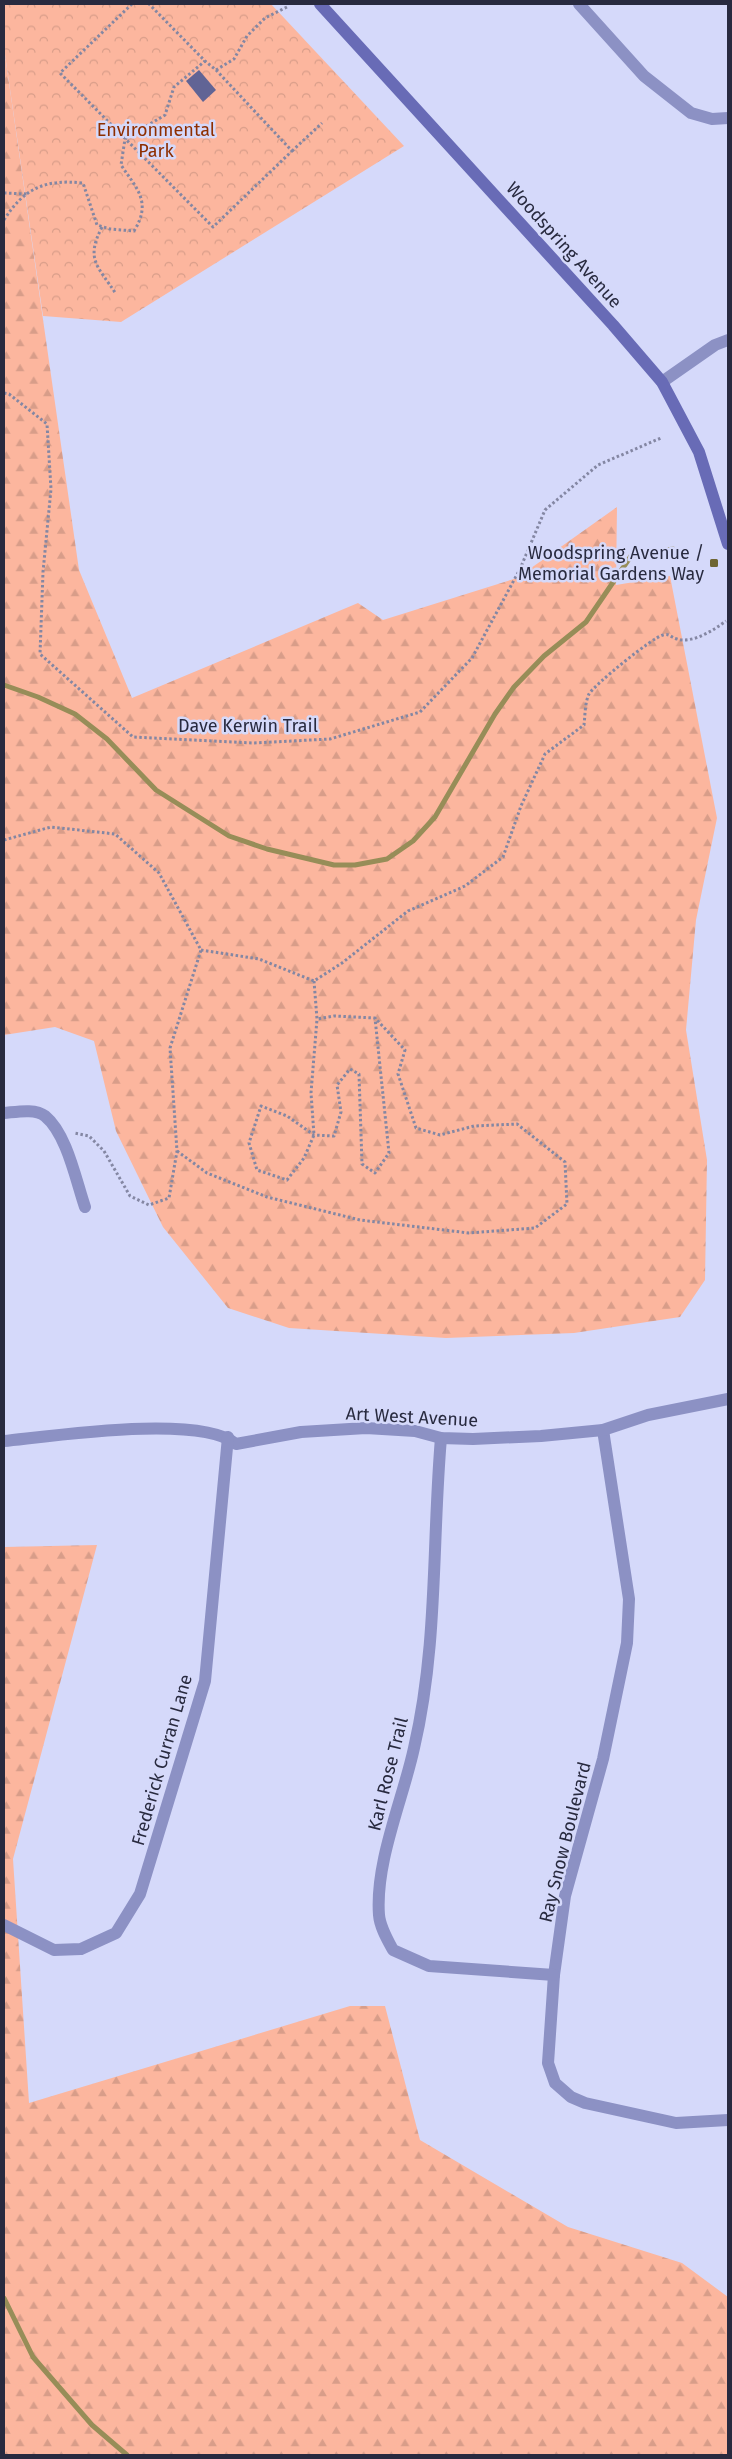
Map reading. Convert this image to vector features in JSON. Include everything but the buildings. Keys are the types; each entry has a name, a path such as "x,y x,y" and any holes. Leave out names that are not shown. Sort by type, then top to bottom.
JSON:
{"street":[{"name":"Woodspring Avenue","path":"320,4 662,382 699,452 728,544"},
{"path":"579,4 644,76 691,113 712,119 728,118"},
{"path":"662,382 715,345 728,340"},
{"path":"4,1113 24,1111 44,1115 61,1136 85,1207"},
{"name":"Art West Avenue","path":"4,1441 139,1429 192,1430 228,1437 236,1444 301,1432 366,1428 416,1431 441,1438 492,1438 603,1430 648,1415 728,1399"},
{"name":"Ray Snow Boulevard","path":"603,1430 629,1599 627,1643 603,1759 566,1896 554,1975 548,2063 555,2083 571,2097 585,2103 676,2123 728,2120"},
{"name":"Frederick Curran Lane","path":"4,1925 54,1950 80,1949 116,1933 140,1894 205,1682 228,1437"},
{"name":"Karl Rose Trail","path":"441,1438 432,1637 426,1690 414,1749 401,1794 380,1885 379,1917 393,1950 429,1966 554,1975"}],"path":[{"path":"132,4 60,74 213,227 322,123"},
{"path":"149,4 216,70 292,151"},
{"path":"216,70 234,59 247,36 265,18 287,7"},
{"path":"125,139 165,115 174,87 205,61"},
{"path":"4,220 16,201 47,183 83,183 97,225 134,231 142,218 143,199 121,165 125,139"},
{"path":"4,193 27,194"},
{"path":"102,227 93,250 94,260 116,294"},
{"name":"Dave Kerwin Trail","path":"4,393 9,394 47,424 51,488 43,572 40,654 133,737 141,738 254,743 330,740 420,712 472,658 520,569 545,510 598,465 661,438"},
{"path":"314,981 342,963 408,911 465,886 503,857 521,806 545,754 584,725 588,694 632,653 643,648 661,635 669,634 678,640 690,639 712,631 726,621"},
{"path":"4,840 51,827 115,834 159,873 201,950 170,1048 177,1151 170,1198 148,1204 130,1196 104,1151 89,1136 76,1133 61,1136"},
{"path":"201,950 259,958 314,981"},
{"path":"314,981 317,1019 311,1093 314,1135 304,1158 287,1180 257,1170 249,1143 261,1106 287,1116 314,1135 334,1136 341,1112 336,1086 350,1069 359,1074 362,1164 375,1173 390,1153 375,1018"},
{"path":"177,1151 207,1173 267,1197 360,1220 469,1233 535,1228 567,1204 566,1162 517,1124 474,1126 440,1135 416,1128 398,1074 405,1050 375,1018 334,1016 317,1019"}],"green space":[{"name":"Environmental Park","path":"4,4 271,4 404,146 121,322 43,316 4,48"},
{"path":"4,48 79,570 132,698 358,603 383,620 517,578 617,507 616,585 670,576 717,818 696,920 686,1030 707,1160 705,1280 680,1317 574,1333 446,1338 289,1328 228,1308 163,1227 116,1131 94,1041 55,1027 4,1035"},
{"path":"97,1545 13,1859 29,2103 350,2006 385,2006 420,2140 568,2227 682,2263 728,2297 728,2455 4,2455 4,1547"}],"waterway":[{"path":"4,685 38,697 75,714 107,739 156,790 229,836 267,849 334,865 355,865 387,859 413,841 435,817 495,714 514,687 544,656 586,622 631,556 673,549"},
{"path":"4,2298 33,2357 92,2425 127,2455"}],"place":[{"name":"Woodspring Avenue / Memorial Gardens Way","path":"714,563"}]}
